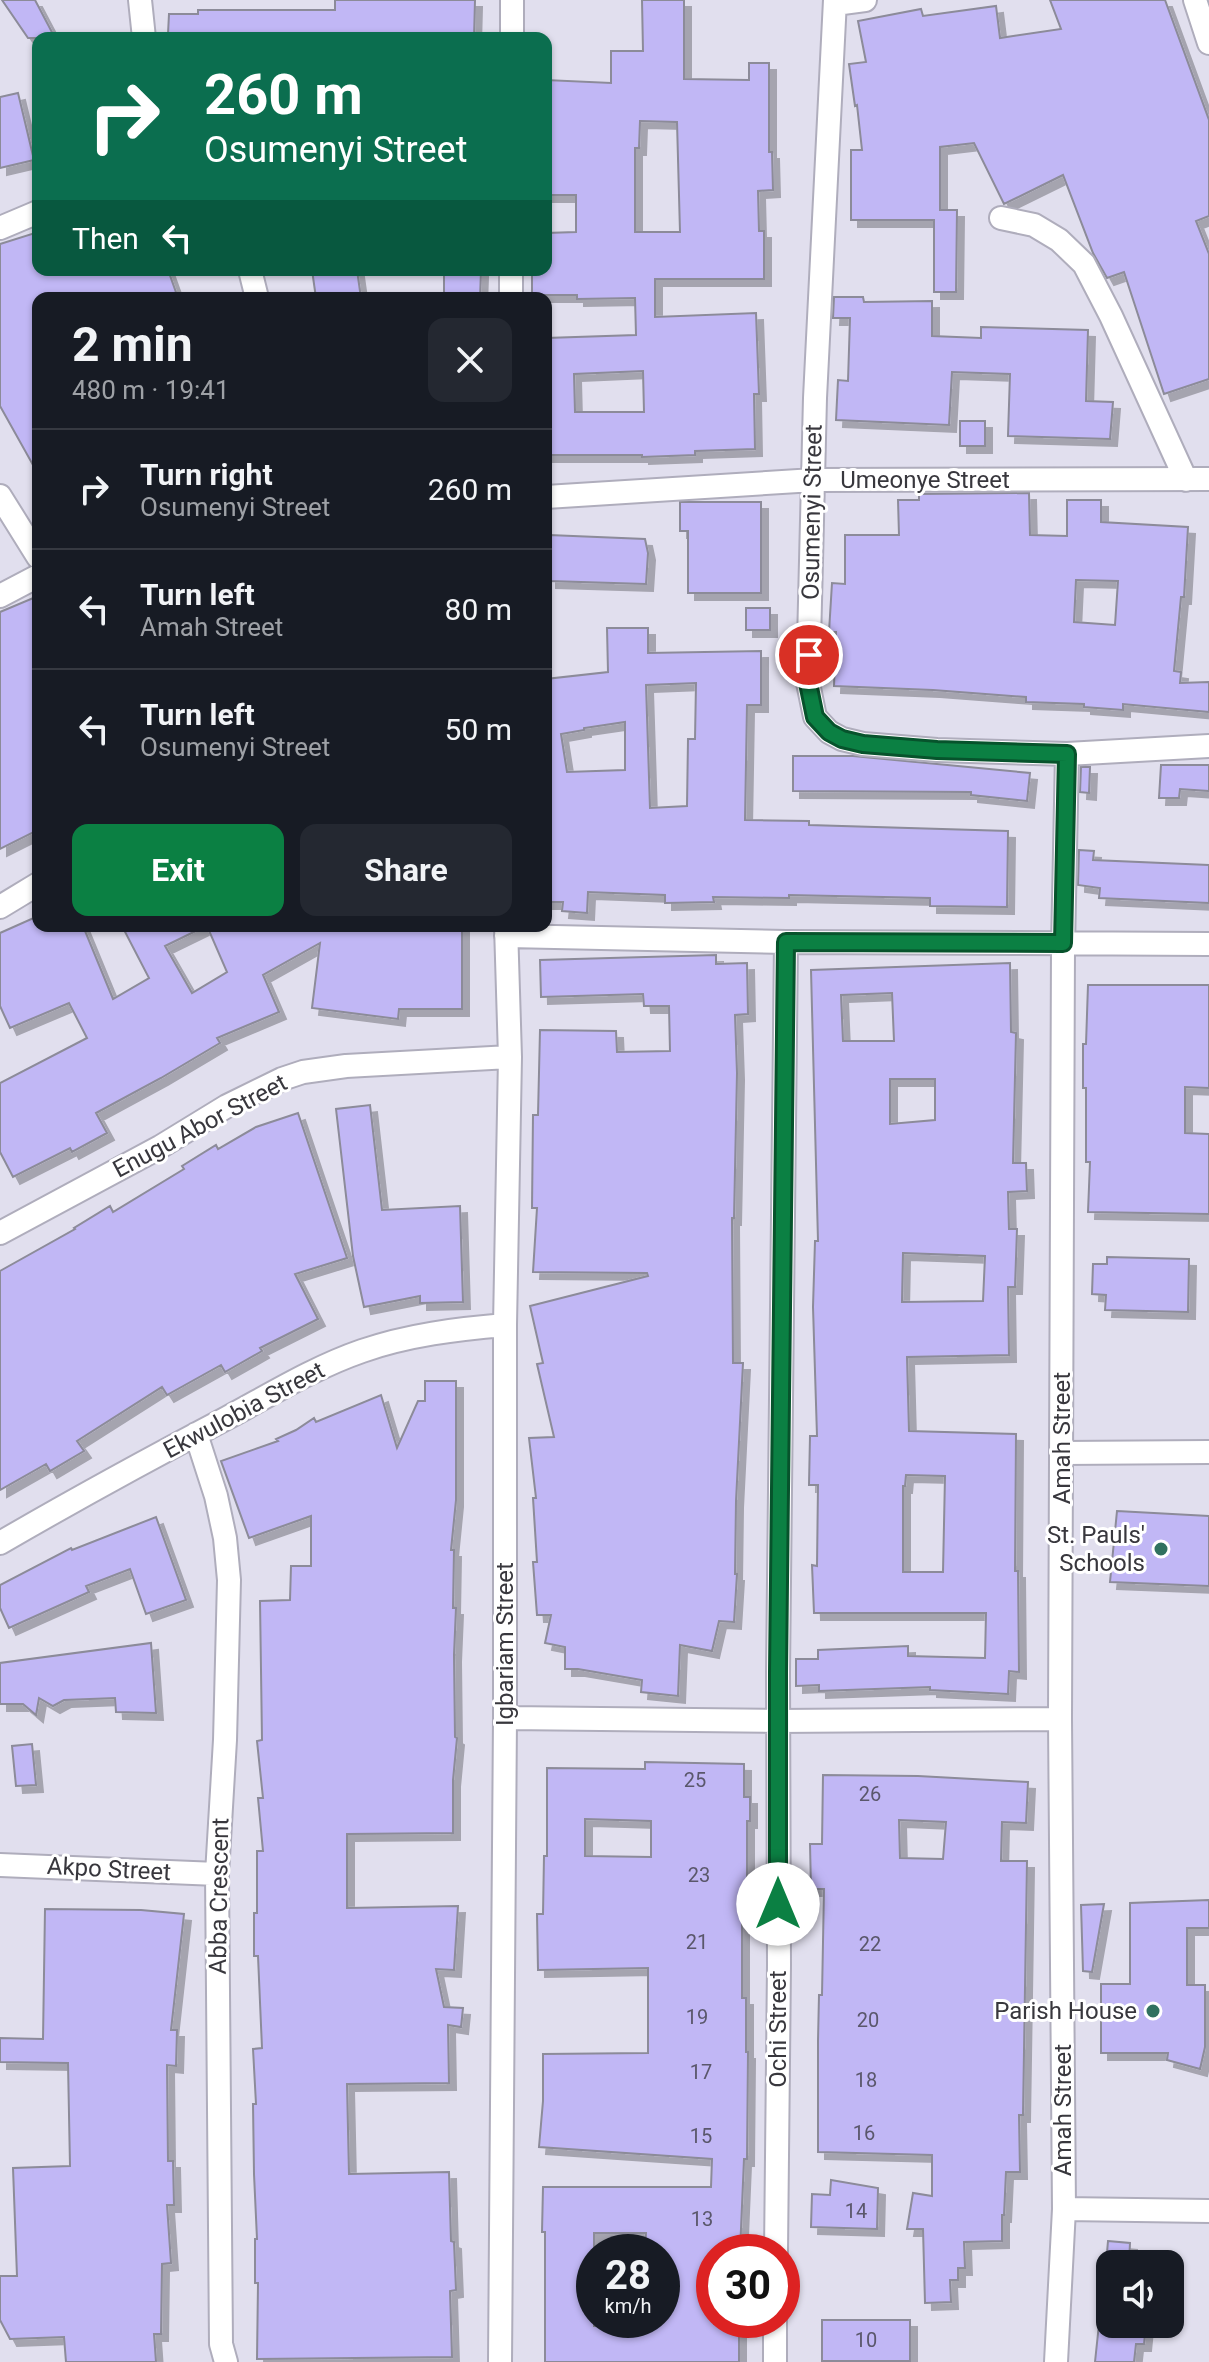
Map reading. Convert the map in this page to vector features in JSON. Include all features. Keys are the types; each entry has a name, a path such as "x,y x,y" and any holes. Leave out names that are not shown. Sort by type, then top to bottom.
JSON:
{"street":[{"path":"140,0 143,32"},
{"path":"512,0 512,32"},
{"path":"835,2 865,0"},
{"path":"1195,0 1209,43"},
{"name":"Osumenyi Street","path":"835,2 815,398 808,683 815,717 829,732 842,739 863,744 937,750 1067,754 1209,746"},
{"path":"0,228 32,215"},
{"path":"1001,218 1034,225 1059,240 1084,264 1186,480"},
{"name":"Umeonye Street","path":"552,497 814,480 1209,479"},
{"path":"0,496 32,547"},
{"path":"0,596 32,579"},
{"name":"Amah Street","path":"1056,2362 1064,2209 1060,1719 1063,943 1067,754"},
{"path":"0,907 32,888"},
{"name":"Igbariam Street","path":"500,2362 505,1325 510,1057 506,932"},
{"path":"531,932 786,942 1209,944"},
{"name":"Ochi Street","path":"776,2234 786,942"},
{"name":"Enugu Abor Street","path":"0,1233 160,1147 227,1106 293,1076 346,1066 510,1057"},
{"name":"Ekwulobia Street","path":"0,1543 114,1477 315,1370 362,1351 405,1339 505,1325"},
{"name":"Abba Crescent","path":"196,1434 216,1496 225,1538 229,1580 225,1740 217,1874 221,2344 226,2362"},
{"path":"1062,1453 1209,1452"},
{"path":"505,1718 778,1721 1060,1719"},
{"name":"Akpo Street","path":"0,1865 217,1874"},
{"path":"1064,2209 1209,2211"},
{"path":"775,2338 775,2362"}],"building":[{"path":"2,0 35,0 52,32 32,32 32,38 28,38"},
{"path":"335,0 475,0 474,32 168,32 169,14 198,14 198,10 335,10"},
{"path":"642,0 684,0 684,79 749,80 749,63 769,63 769,152 772,152 773,190 758,191 759,231 764,231 764,279 655,279 655,317 756,313 759,394 754,394 755,449 642,457 552,455 552,338 636,335 635,298 577,299 577,295 532,292 532,276 552,276 552,233 576,232 576,195 552,195 552,80 611,83 611,51 643,51","holes":["640,121 677,122 680,232 635,232 635,148 639,148","643,371 644,412 575,412 574,374"]},
{"path":"1050,0 1165,0 1209,120 1209,216 1196,221 1209,254 1209,379 1164,394 1124,272 1107,278 1093,253 1063,175 1004,204 974,143 940,147 940,210 957,210 956,292 934,292 934,220 851,220 851,150 862,150 849,64 866,62 858,21 921,9 923,16 996,6 1000,38 1061,29"},
{"path":"18,93 32,160 0,168 0,97"},
{"path":"32,234 32,276 170,276 176,292 32,292 32,463 0,406 0,244"},
{"path":"313,276 358,276 360,292 315,292"},
{"path":"444,276 481,276 480,292 444,292"},
{"path":"834,297 863,297 864,302 932,301 932,336 981,338 981,327 1088,330 1086,401 1113,402 1110,439 1008,436 1010,374 952,372 949,425 836,420 838,380 848,381 850,318 833,318"},
{"path":"960,421 985,421 985,446 960,446"},
{"path":"1029,493 1030,535 1067,536 1067,500 1101,500 1101,522 1188,527 1184,597 1181,597 1174,671 1181,672 1180,683 1209,682 1209,712 1123,704 1123,710 1084,707 1084,704 1026,702 1026,697 834,686 836,632 829,632 832,583 845,584 845,535 899,535 898,500 919,500 919,494","holes":["1076,580 1118,581 1115,625 1074,622"]},
{"path":"680,502 761,502 761,593 688,593 688,531 680,531"},
{"path":"552,535 645,539 648,553 646,584 552,581"},
{"path":"32,599 32,833 0,849 0,612"},
{"path":"746,608 770,608 770,630 746,630"},
{"path":"607,628 648,628 648,653 761,651 761,705 747,705 745,820 1008,831 1007,907 930,906 930,898 789,895 789,898 713,897 714,902 665,903 665,895 588,892 587,913 562,911 563,902 552,902 552,678 608,672","holes":["696,683 695,739 688,739 687,806 650,808 646,685","625,722 625,770 567,772 561,734"]},
{"path":"793,756 853,756 1030,773 1027,801 971,795 971,792 793,791"},
{"path":"1161,765 1209,765 1209,791 1180,789 1179,798 1159,798"},
{"path":"1081,767 1090,767 1089,793 1080,792"},
{"path":"1079,850 1094,851 1093,860 1209,865 1209,903 1099,898 1100,888 1078,885"},
{"path":"32,919 32,932 85,932 113,999 149,978 125,932 194,932 165,946 192,993 227,972 210,932 462,932 462,1009 399,1009 398,1019 312,1008 320,943 263,975 279,1012 217,1038 220,1043 96,1113 107,1133 13,1177 0,1152 0,1083 87,1038 69,1003 10,1028 0,1006 0,933"},
{"path":"716,955 716,964 747,963 748,1014 735,1015 733,1363 743,1363 736,1501 737,1574 734,1622 719,1621 712,1651 680,1645 678,1696 641,1692 642,1680 565,1669 565,1647 545,1643 551,1615 537,1615 533,1562 537,1562 533,1498 536,1498 529,1438 554,1437 537,1364 543,1363 530,1306 648,1276 647,1273 533,1272 537,1208 532,1208 533,1115 538,1115 540,1030 616,1031 617,1052 670,1051 669,1006 644,1006 643,994 541,997 540,960"},
{"path":"1010,963 1011,1032 1016,1033 1013,1163 1026,1163 1027,1191 1008,1192 1009,1229 1017,1229 1015,1287 1008,1287 1009,1355 907,1357 909,1431 1016,1434 1015,1571 1018,1571 1019,1672 1009,1671 1008,1694 930,1690 930,1687 819,1691 819,1685 796,1686 796,1659 818,1659 818,1650 908,1646 908,1656 985,1658 986,1613 814,1613 812,1565 817,1566 818,1485 809,1485 810,1436 817,1436 813,1307 815,1241 818,1241 811,970","holes":["892,993 894,1041 843,1041 841,995","890,1079 935,1079 935,1120 890,1124","903,1253 985,1256 983,1301 902,1302","906,1475 945,1476 943,1572 903,1572"]},
{"path":"1088,985 1209,985 1209,1088 1185,1087 1185,1133 1209,1134 1209,1214 1088,1212 1090,1162 1086,1162 1083,1044 1086,1044"},
{"path":"370,1105 382,1210 460,1206 463,1302 420,1303 420,1296 364,1307 353,1256 336,1109"},
{"path":"298,1113 347,1258 295,1274 318,1319 260,1348 262,1351 225,1372 221,1365 167,1395 162,1387 77,1441 84,1451 50,1471 46,1464 0,1490 0,1271 110,1206 113,1212 184,1169 182,1166 216,1145 218,1149 256,1127"},
{"path":"1107,1257 1189,1259 1188,1312 1105,1310 1106,1295 1092,1294 1093,1264 1107,1264"},
{"path":"425,1381 456,1381 456,1500 451,1550 454,1550 453,1608 456,1608 457,1738 453,1833 347,1834 347,1908 458,1906 454,1970 436,1969 444,2007 463,2008 461,2027 448,2025 449,2083 347,2084 349,2174 449,2172 456,2290 450,2291 452,2357 257,2359 253,2049 262,2048 258,1956 254,1956 257,1851 263,1851 258,1798 263,1798 257,1741 262,1740 260,1601 290,1600 291,1566 311,1566 311,1516 249,1538 221,1461 278,1441 276,1439 314,1418 316,1422 381,1395 397,1448 418,1401 425,1401"},
{"name":"St. Pauls' Schools","path":"1117,1511 1209,1516 1209,1586 1110,1582"},
{"path":"156,1517 186,1600 146,1614 130,1569 86,1586 89,1592 9,1628 0,1608 0,1585 71,1548"},
{"path":"151,1643 156,1713 116,1712 115,1698 64,1700 53,1706 39,1698 36,1715 23,1704 0,1704 0,1663"},
{"path":"32,1744 36,1785 16,1786 12,1746"},
{"path":"645,1762 744,1764 744,1797 750,1797 750,1821 747,1821 747,1900 742,1900 742,1998 746,1998 748,2052 747,2159 744,2159 741,2234 696,2234 696,2338 739,2338 739,2362 545,2362 543,2187 711,2187 712,2159 539,2147 543,2054 648,2053 648,1968 538,1970 537,1914 543,1914 544,1856 547,1856 547,1768 645,1769","holes":["585,1819 651,1821 651,1857 585,1856"]},
{"path":"823,1775 1028,1782 1026,1823 1002,1822 1001,1861 1027,1861 1020,2172 1006,2172 1002,2241 964,2242 965,2268 958,2268 958,2280 950,2280 951,2302 925,2303 923,2229 907,2229 913,2193 932,2196 932,2155 818,2152 819,1995 822,1995 824,1889 811,1889 810,1844 822,1844","holes":["899,1820 946,1822 943,1859 900,1858"]},
{"path":"1209,1900 1209,1928 1187,1928 1187,1985 1205,1985 1205,2047 1200,2069 1167,2060 1168,2053 1101,2053 1101,1984 1130,1984 1130,1903"},
{"path":"1104,1904 1092,1972 1083,1971 1081,1905"},
{"path":"45,1909 141,1910 184,1914 171,2030 177,2030 176,2066 167,2065 168,2161 173,2161 174,2205 167,2205 171,2263 162,2264 161,2334 154,2334 156,2362 66,2362 64,2337 10,2339 0,2320 0,2276 17,2276 13,2168 70,2166 68,2063 0,2062 0,2038 43,2039"},
{"path":"831,2180 878,2188 877,2229 811,2227 812,2194 830,2195"},
{"path":"1108,2241 1130,2243 1130,2250 1107,2250"},
{"path":"822,2320 910,2320 910,2361 822,2361"},
{"path":"1098,2338 1145,2338 1144,2344 1136,2344 1134,2362 1095,2362"}],"place":[{"name":"St. Pauls' Schools","path":"1161,1549"},
{"name":"Parish House","path":"1153,2011"}],"route":[{"path":"778,1904 786,942 1063,943 1064,912 1067,754 937,750 863,744 842,739 829,732 815,717 808,683 809,655"}]}
